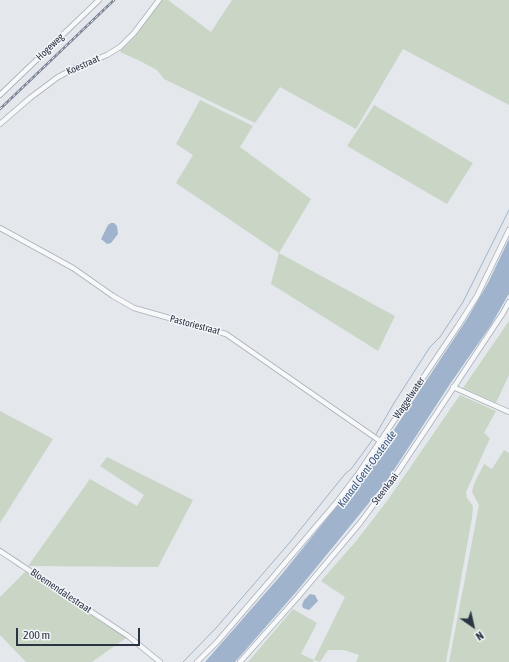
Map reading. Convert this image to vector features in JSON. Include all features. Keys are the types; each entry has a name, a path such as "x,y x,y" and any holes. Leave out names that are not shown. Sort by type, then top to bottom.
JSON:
{"street":[{"name":"Hogeweg","path":"0,94 99,0"},
{"name":"Koestraat","path":"0,124 37,92 58,77 75,68 107,55 120,47 134,33 159,0"},
{"name":"Pastoriestraat","path":"0,228 73,268 113,296 134,308 226,334 376,438"},
{"name":"Waggelwater","path":"197,662 217,642 273,577 336,503 358,474 376,438 458,326 477,296 509,230"},
{"name":"Steenkaai","path":"240,662 297,598 360,523 397,473 453,387 504,313 509,302"},
{"path":"453,387 509,412"},
{"name":"Bloemendalestraat","path":"0,551 128,636 160,662"}],"green space":[{"path":"162,0 168,0 211,32 232,0 509,0 509,105 403,49 356,129 280,87 255,123 164,79 157,70 120,51 135,36"},
{"path":"200,100 253,126 240,147 311,199 279,253 176,183 193,155 176,144"},
{"path":"374,105 473,163 447,204 347,146"},
{"path":"279,253 395,316 378,351 271,284"},
{"path":"509,321 509,375 496,403 463,388"},
{"path":"460,395 496,411 484,433 490,438 466,492 467,498 473,506 472,518 446,662 356,662 359,655 344,650 328,650 320,662 314,660 345,597 321,581 357,540 387,501"},
{"path":"0,411 53,439 0,523"},
{"path":"504,450 509,453 509,662 449,662 479,505 472,492 474,484 484,464 492,469"},
{"path":"107,457 193,500 158,567 28,566 90,479 137,506 144,495 100,466"},
{"path":"26,571 126,638 92,662 26,662 0,635 0,597"},
{"path":"293,609 317,623 301,654 314,660 313,662 248,662"}],"water":[{"path":"114,223 117,226 118,234 111,243 107,244 101,239 108,225"},
{"name":"Kanaal Gent-Oostende","path":"509,239 509,294 491,325 450,384 386,482 297,591 235,662 205,662 282,574 374,460 467,319 488,283"},
{"path":"310,594 315,595 318,601 309,610 303,608 302,605 304,600"}],"waterway":[{"path":"375,436 430,347 440,337 463,302 509,210"},
{"path":"183,662 216,628 291,541 345,474 352,468 373,439"},
{"path":"7,558 19,567"},
{"path":"17,559 25,565"},
{"path":"110,627 131,641"}],"railway":[{"path":"0,109 114,0"}]}
